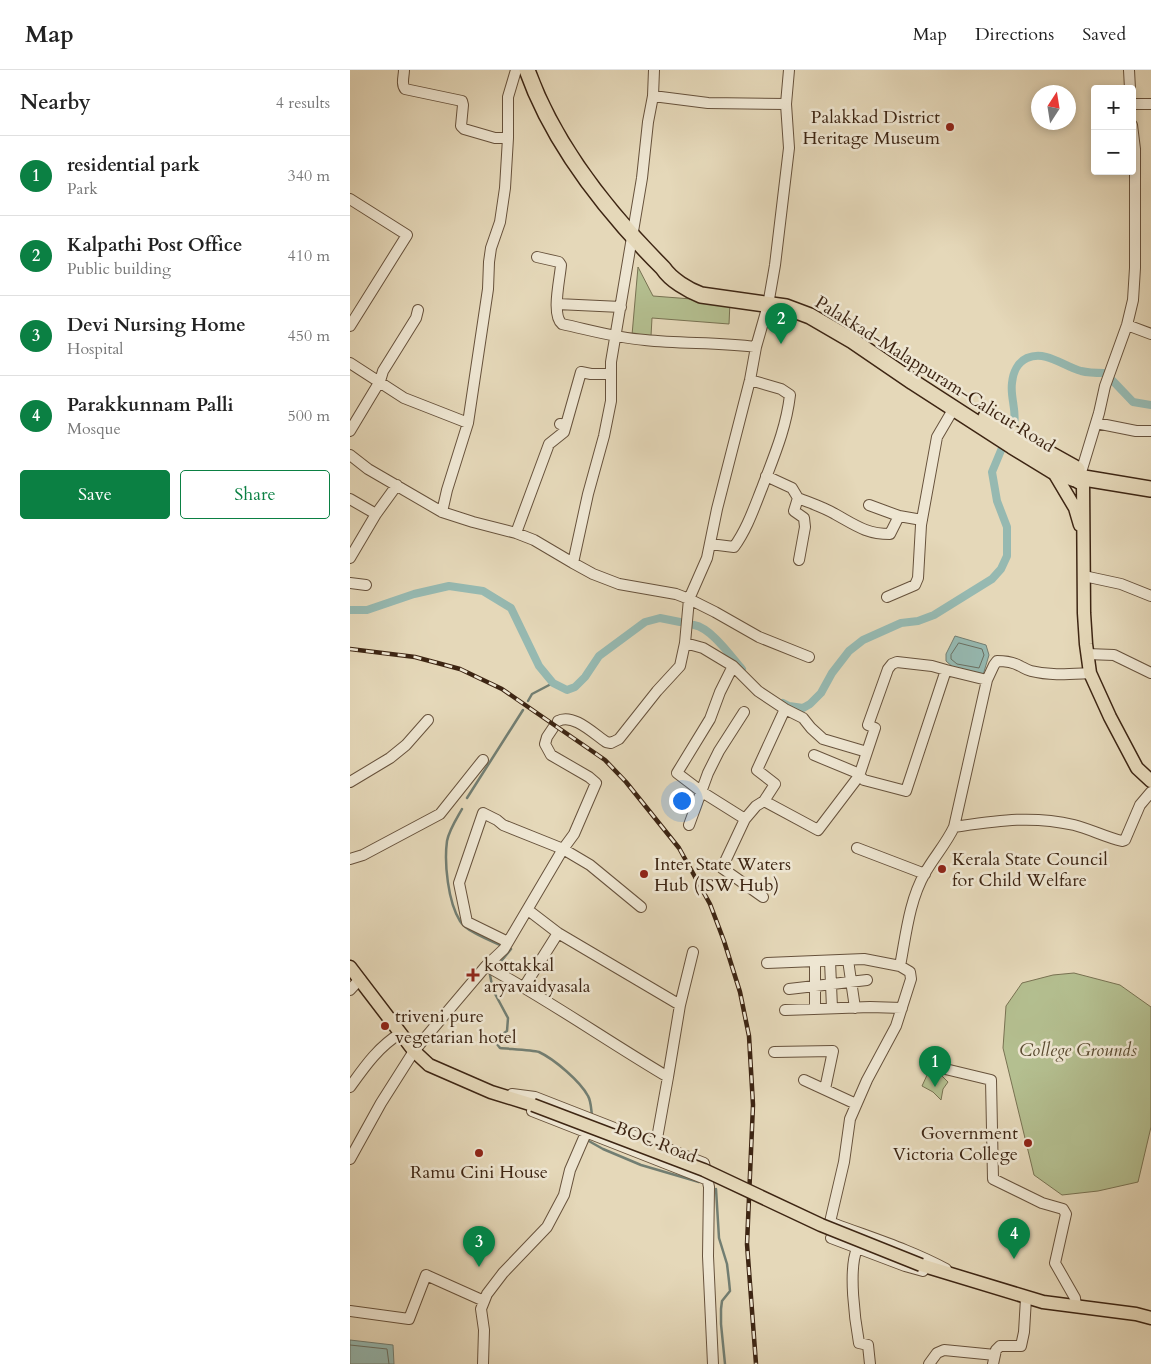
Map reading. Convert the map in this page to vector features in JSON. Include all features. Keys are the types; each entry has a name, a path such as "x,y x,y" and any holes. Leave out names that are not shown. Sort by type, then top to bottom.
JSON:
{"highway":[{"name":"Palakkad-Malappuram-Calicut Road","path":"527,70 538,98 561,140 587,180 633,238 667,274 701,295 768,302 787,302 807,310 891,357 1081,474 1151,489"},
{"name":"Palakkad-Malappuram-Calicut Road","path":"768,302 810,316 853,341 913,382 1053,471 1151,479"}],"main road":[{"path":"1053,471 1075,508 1084,537"},
{"path":"1081,474 1084,537 1084,613 1090,673 1110,717 1137,768 1151,781"},
{"path":"350,967 414,1051 428,1065 491,1092 533,1105 704,1170 821,1225 922,1265 1043,1302 1136,1314 1151,1318"}],"street":[{"path":"404,70 403,87 405,90 462,101 461,126 464,129 495,138 508,138"},
{"path":"442,512 468,423 488,289 488,262 500,222 505,188 508,97 516,70"},
{"path":"573,563 611,401 611,374 642,178 653,96 654,70"},
{"path":"350,1159 380,1103 414,1051 486,966 504,949 563,849 574,834 596,783 551,755 545,744 546,737 556,724 566,718 575,720 606,742 611,743 619,739 657,691 680,666 685,643 689,599 707,558 717,509 750,380 775,265 789,148 786,104 789,70"},
{"path":"1129,70 1130,85"},
{"path":"653,96 708,103 786,104"},
{"path":"1136,104 1151,104"},
{"path":"1081,474 1105,386 1127,325 1133,300 1135,268 1135,148 1133,130"},
{"path":"350,199 408,235 350,326"},
{"path":"537,257 559,262 561,265 557,304 558,318 562,324 616,336 645,340 756,347"},
{"path":"557,304 621,307"},
{"path":"350,431 354,413 380,382 383,371 416,318 418,310"},
{"path":"1127,325 1151,334"},
{"path":"350,363 404,398 468,423"},
{"path":"516,532 549,444 564,432 563,424 581,372 611,374"},
{"path":"710,544 734,547 744,534 778,448 787,419 790,395 781,389 750,380"},
{"path":"886,597 915,585 918,578 922,520 937,438 954,408"},
{"path":"1096,422 1136,431 1151,432"},
{"path":"351,457 442,512 473,522 516,532 534,540 593,574 619,584 676,594 689,599 759,637 809,658"},
{"path":"766,476 792,488 798,498 834,513 860,529 875,534 890,534 899,516"},
{"path":"350,558 376,514 398,485"},
{"path":"798,498 794,510 804,518 805,526 799,560"},
{"path":"350,499 376,514"},
{"path":"869,505 899,516 922,520"},
{"path":"1084,576 1121,584 1151,596"},
{"path":"350,583 366,584"},
{"path":"685,643 703,648 733,666 758,691 803,718 823,739 867,752"},
{"path":"1087,654 1114,655 1151,673"},
{"path":"900,966 910,912 925,874 949,838 954,827 987,680 997,660 1044,674 1090,673"},
{"path":"764,801 818,830 859,776 876,728 868,725 888,669 892,664 897,662 932,666 987,680"},
{"path":"733,666 710,718 676,773 702,792 745,818"},
{"path":"814,755 855,772 864,780 906,791 946,670"},
{"path":"763,897 722,868 745,818 756,806 764,801 776,784 757,770 786,709"},
{"path":"688,825 719,751 744,712"},
{"path":"350,782 390,758 406,745 428,720"},
{"path":"350,859 440,814 483,760"},
{"path":"954,827 1007,820 1032,819 1072,824 1122,841 1125,840 1140,805 1151,792"},
{"path":"508,942 467,922 461,893 460,883 483,813 503,825 563,849 590,865 641,907"},
{"path":"857,848 925,874"},
{"path":"528,910 558,933 680,1006"},
{"path":"524,987 558,933"},
{"path":"656,1144 680,1006 693,952"},
{"path":"767,963 864,959 900,966 910,972 911,979 902,1008 850,1119 844,1162 830,1222"},
{"path":"848,960 855,1008"},
{"path":"830,961 832,1008"},
{"path":"815,962 815,1009"},
{"path":"486,966 524,987 668,1077"},
{"path":"350,990 360,979"},
{"path":"788,989 868,980"},
{"path":"786,1010 902,1008"},
{"path":"350,1087 371,1058 391,1039 401,1033"},
{"path":"774,1052 833,1051 825,1089"},
{"path":"937,1067 991,1080 994,1179 1042,1203 1063,1209 1066,1214 1055,1263 1075,1298 1076,1306"},
{"path":"804,1080 856,1104"},
{"path":"491,1092 536,1097 704,1163 708,1180"},
{"name":"BOC Road","path":"507,1097 527,1109 708,1180 708,1256 713,1364"},
{"path":"483,1364 484,1330 481,1309 487,1294 503,1273 547,1227 564,1195 570,1170 586,1133"},
{"path":"784,1202 830,1222 923,1257 956,1274"},
{"path":"832,1238 913,1268 928,1272 956,1274"},
{"path":"858,1249 854,1256 852,1276 855,1324 859,1343 868,1345 870,1364"},
{"path":"350,1311 409,1319 426,1275 484,1301"},
{"path":"929,1364 937,1353 944,1350 994,1360 996,1350 1000,1346 1021,1346 1024,1332 1026,1298"}],"green space":[{"path":"638,267 653,296 730,302 729,324 652,318 651,336 632,335"},
{"name":"College Grounds","path":"1074,973 1120,985 1151,1007 1151,1127 1138,1182 1098,1191 1062,1195 1034,1175 1003,1048 1006,1006 1022,983 1053,975"},
{"path":"928,1073 940,1074 948,1082 943,1089 941,1100 933,1092 922,1086"}],"water":[{"path":"955,636 986,645 989,655 983,675 955,669 946,661 946,654"},
{"path":"350,1340 393,1345 394,1364 350,1364"}],"waterway":[{"path":"1014,425 1013,379 1016,368 1027,358 1034,356 1048,357 1074,369 1090,373 1104,373"},
{"path":"1113,381 1133,402 1151,405"},
{"path":"783,703 803,708 810,704 821,693 832,673 849,651 863,640 901,623 918,621 934,615 992,579 1001,569 1007,556 1007,527 997,501 992,472 1002,448"},
{"path":"350,610 367,610 414,594 449,586 483,591 511,608 539,666 553,683 567,690 575,687 585,677 599,656 645,622 660,618 680,622"},
{"path":"694,625 707,631 742,669"},
{"path":"528,701 532,694 553,683"},
{"path":"467,798 523,710"},
{"path":"462,809 451,828 447,841 446,860 452,904 463,925 478,935 500,945"},
{"path":"498,965 511,949"},
{"path":"490,975 493,990 508,1018 507,1031 494,1040 500,1048 539,1052 559,1065 573,1077 588,1096 592,1115"},
{"path":"587,1140 641,1165 699,1182"},
{"path":"716,1189 719,1238 727,1264 730,1291 722,1301 721,1309 725,1364"}],"railway":[{"path":"350,649 415,657 460,669 502,689 605,760 626,782 679,848 710,904 724,941 740,992 749,1036 753,1105 747,1244 756,1364"}],"place":[{"name":"Palakkad District Heritage Museum","path":"950,127"},
{"name":"Kalpathi Post Office","path":"781,344"},
{"name":"Kerala State Council for Child Welfare","path":"942,869"},
{"name":"Inter State Waters Hub (ISW Hub)","path":"644,874"},
{"name":"kottakkal aryavaidyasala","path":"473,975"},
{"name":"triveni pure vegetarian hotel","path":"385,1026"},
{"name":"residential park","path":"935,1087"},
{"name":"Government Victoria College","path":"1028,1143"},
{"name":"Ramu Cini House","path":"479,1153"},
{"name":"Parakkunnam Palli","path":"1014,1259"},
{"name":"Devi Nursing Home","path":"479,1267"}]}
